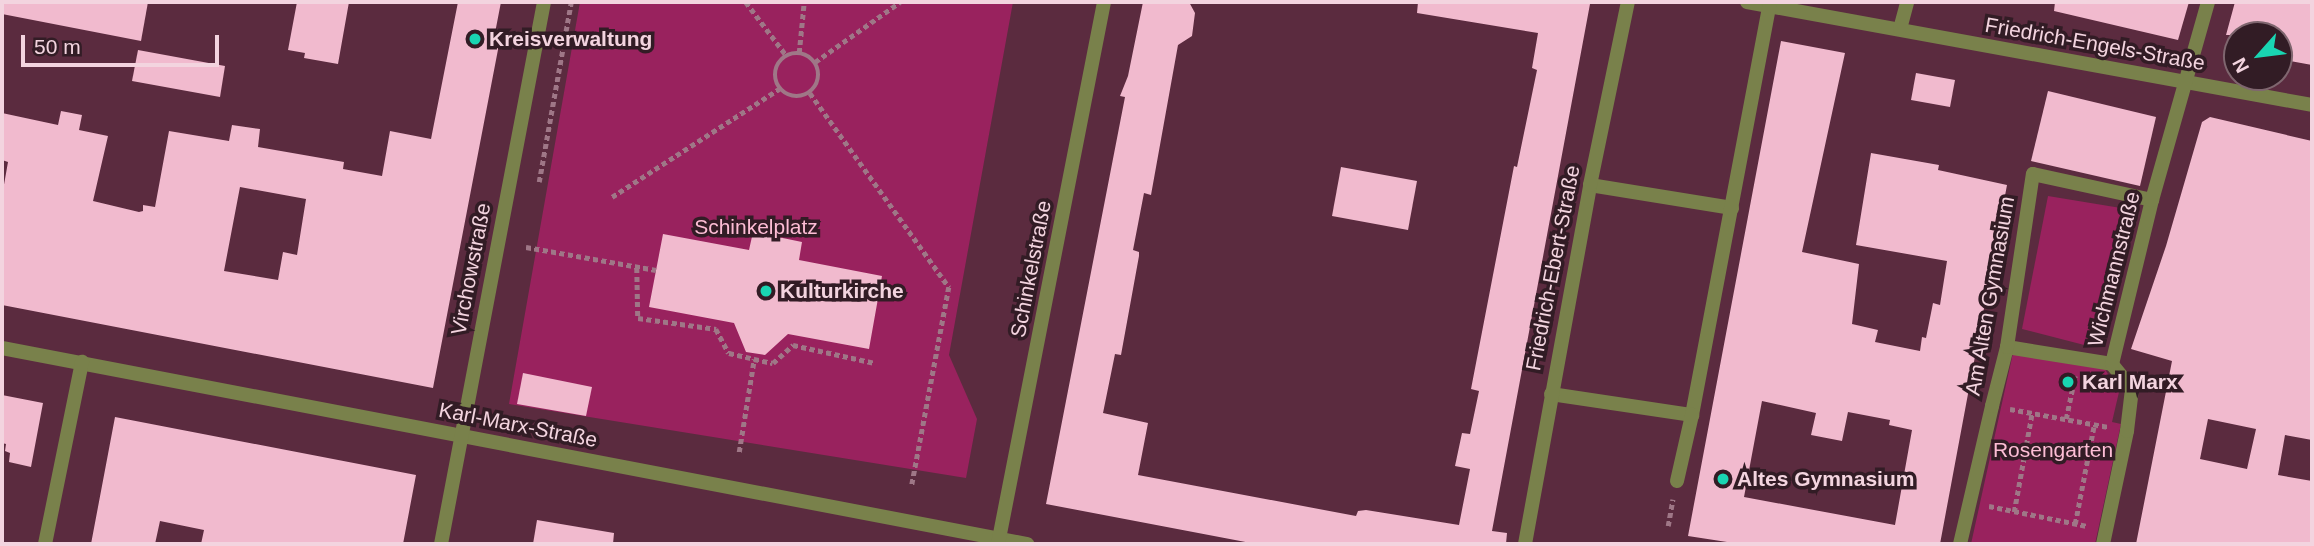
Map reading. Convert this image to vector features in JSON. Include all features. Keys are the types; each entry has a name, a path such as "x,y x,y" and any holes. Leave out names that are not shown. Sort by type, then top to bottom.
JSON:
{"street":[{"name":"Virchowstraße","path":"441,544 544,2"},
{"name":"Schinkelstraße","path":"999,542 1104,2"},
{"name":"Friedrich-Ebert-Straße","path":"1525,544 1590,185 1629,2"},
{"name":"Friedrich-Engels-Straße","path":"1747,2 2312,105"},
{"path":"1900,29 1907,2"},
{"name":"Wichmannstraße","path":"2105,537 2127,430 2132,389 2112,363 2152,200 2208,2"},
{"path":"1677,481 1692,415 1769,6"},
{"name":"Am Alten Gymnasium","path":"1960,544 2007,347 2033,174 2152,200"},
{"path":"1590,185 1732,208"},
{"path":"2007,347 2112,363"},
{"name":"Karl-Marx-Straße","path":"2,348 999,542 1027,544"},
{"path":"45,544 82,362"},
{"path":"1551,394 1692,415"}],"path":[{"path":"539,182 571,2"},
{"path":"746,2 786,55"},
{"path":"799,52 804,2"},
{"path":"815,62 898,2"},
{"path":"799,52 815,62 818,82 810,93 790,97 779,89 775,71 786,55 799,52"},
{"path":"612,197 779,89"},
{"path":"810,93 949,287 912,485"},
{"path":"526,247 656,270"},
{"path":"637,268 638,318 716,329 729,353 773,363 793,345 875,363"},
{"path":"739,452 754,359"},
{"path":"2066,419 2079,359"},
{"path":"1992,406 2127,430"},
{"path":"2014,512 2032,413"},
{"path":"2075,524 2094,425"},
{"path":"1668,526 1677,481"},
{"path":"1971,503 2075,524 2105,537"}],"green space":[{"name":"Schinkelplatz","path":"580,2 1013,2 949,355 977,419 966,478 509,404"},
{"path":"2048,196 2133,210 2092,347 2022,329"},
{"name":"Rosengarten","path":"2013,353 2103,366 2119,392 2112,422 2121,424 2095,544 1971,544"}],"building":[{"path":"2,2 148,2 141,41 2,14"},
{"path":"297,2 349,2 338,64 304,58 305,53 288,50"},
{"path":"458,2 501,2 495,33 501,34 433,388 2,305 2,196 8,162 2,160 2,113 58,125 61,111 82,115 79,130 108,136 93,201 139,212 143,211 143,205 155,207 169,131 229,141 232,125 260,129 258,147 344,162 343,169 382,176 390,131 431,139","holes":["240,187 306,199 297,255 283,252 278,280 224,271"]},
{"path":"1143,2 1189,2 1195,13 1192,36 1178,45 1151,195 1144,193 1133,250 1139,252 1139,256 1121,355 1115,354 1103,413 1148,423 1138,475 1356,516 1358,511 1366,510 1459,525 1470,469 1455,466 1462,433 1470,434 1479,391 1471,389 1514,166 1517,167 1537,70 1532,68 1538,33 1417,13 1418,2 1590,4 1492,531 1507,533 1506,544 1256,544 1046,504 1125,97 1120,96 1128,76"},
{"path":"2055,2 2189,2 2178,40 2054,11"},
{"path":"2235,2 2312,2 2312,65 2293,62 2293,21 2230,21"},
{"path":"1781,41 1845,53 1802,252 1859,264 1852,324 1878,330 1875,342 1920,351 1922,337 1926,338 1933,303 1940,305 1947,261 1856,245 1871,153 1939,165 1938,170 2007,185 1940,544 1740,544 1688,536","holes":["1762,401 1816,413 1811,435 1842,441 1848,412 1890,420 1889,425 1912,430 1895,525 1744,497"]},
{"path":"138,50 225,66 220,97 132,81"},
{"path":"1916,73 1955,80 1950,107 1911,100"},
{"path":"2048,91 2156,117 2140,186 2031,161"},
{"path":"2210,117 2312,141 2312,440 2285,435 2278,475 2312,481 2312,544 2136,544 2172,361 2131,349 2166,246 2202,122","holes":["2208,419 2256,429 2247,469 2200,459"]},
{"path":"1341,167 1417,181 1408,230 1332,216"},
{"name":"Kulturkirche","path":"753,232 802,242 799,260 882,276 869,349 788,334 765,355 746,352 734,323 649,307 663,234 749,250"},
{"path":"523,373 592,387 586,416 517,404"},
{"path":"2,395 43,403 31,467 9,462 10,453 5,451 6,444 2,443"},
{"path":"115,417 416,475 403,544 201,544 204,530 160,521 155,544 91,544"},
{"path":"537,520 614,533 613,544 533,544"}],"place":[{"name":"Kreisverwaltung","path":"475,39"},
{"name":"Kulturkirche","path":"766,291"},
{"name":"Karl Marx","path":"2068,382"},
{"name":"Altes Gymnasium","path":"1723,479"}]}
